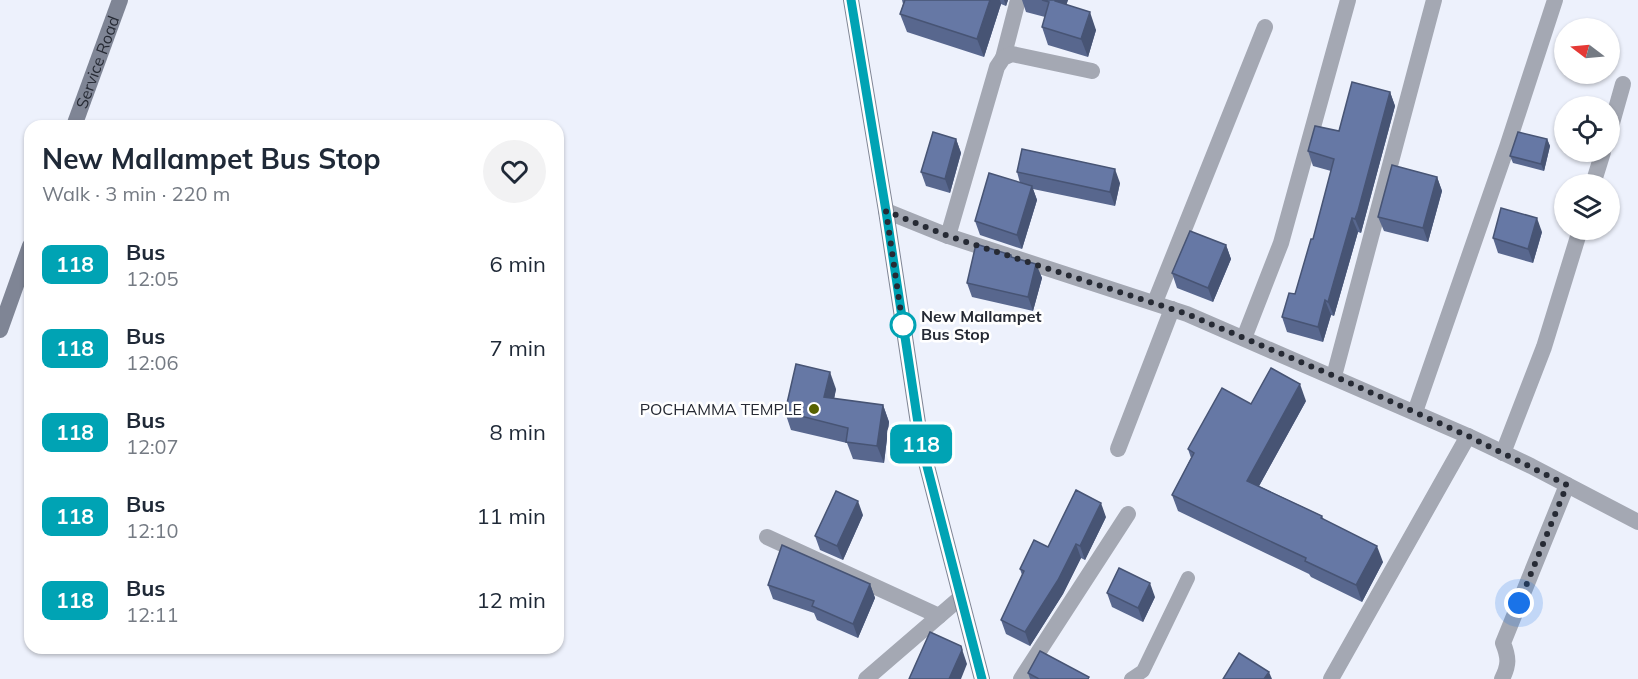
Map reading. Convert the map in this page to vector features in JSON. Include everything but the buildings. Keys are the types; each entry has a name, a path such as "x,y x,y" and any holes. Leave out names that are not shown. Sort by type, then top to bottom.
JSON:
{"main road":[{"name":"Service Road","path":"76,120 120,0"},
{"path":"851,0 921,443 960,598 984,677"},
{"path":"0,330 24,263"}],"street":[{"path":"948,236 997,67 1003,58 1018,0"},
{"path":"1244,338 1281,243 1348,0"},
{"path":"1334,376 1434,0"},
{"path":"1415,412 1507,147 1555,0"},
{"path":"1155,302 1265,27"},
{"path":"1003,58 1011,54 1092,70"},
{"path":"1620,96 1623,84"},
{"path":"886,211 948,236 1155,302 1244,338 1468,436 1638,522"},
{"path":"1503,453 1544,347 1577,240"},
{"path":"1118,448 1172,309"},
{"path":"1331,679 1468,436"},
{"path":"1502,679 1509,666 1503,643 1567,485"},
{"path":"1021,679 1128,514"},
{"path":"767,537 939,616"},
{"path":"866,679 960,598"}],"lane":[{"path":"1131,679 1143,671 1188,578"}],"bus line":[{"name":"118","path":"851,0 921,443 982,679"}],"place":[{"name":"New Mallampet Bus Stop","path":"903,325"},
{"name":"POCHAMMA TEMPLE","path":"814,409"}],"route":[{"path":"903,325 903,327 886,211 948,236 1172,309 1334,376 1468,436 1531,465 1567,485 1519,603"}]}
